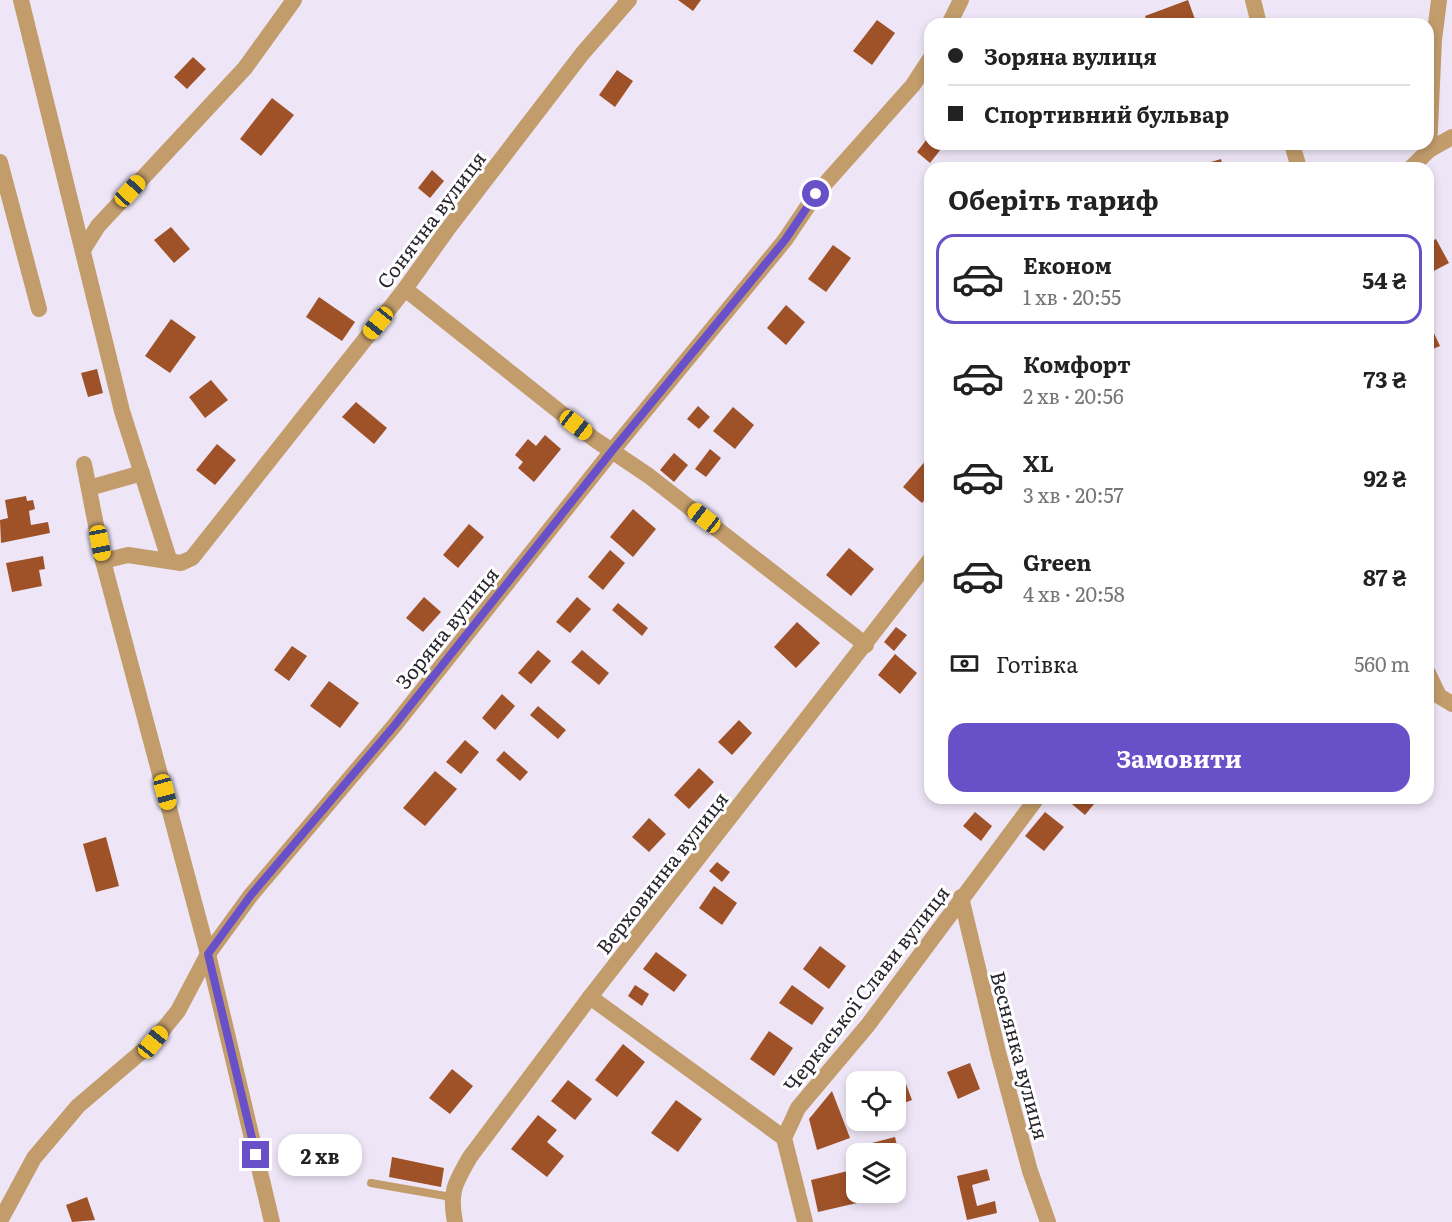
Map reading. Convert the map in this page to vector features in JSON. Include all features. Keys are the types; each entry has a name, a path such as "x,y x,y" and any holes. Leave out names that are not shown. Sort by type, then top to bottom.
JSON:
{"street":[{"path":"21,0 122,411 169,559"},
{"path":"83,250 98,226 245,69 294,0"},
{"name":"Сонячна вулиця","path":"103,561 128,555 181,562 192,558 405,290 447,230 582,54 629,0"},
{"path":"951,18 961,0"},
{"path":"1253,0 1258,18"},
{"path":"1434,75 1439,0"},
{"name":"Зоряна вулиця","path":"0,1221 34,1158 58,1128 78,1106 153,1042 178,1011 208,954 251,895 394,726 612,451 785,240 816,194 913,84 924,68"},
{"path":"1434,147 1450,139"},
{"path":"1417,162 1429,150"},
{"path":"0,162 39,309"},
{"path":"405,290 612,451 650,476 866,645"},
{"path":"84,464 103,561 208,954 272,1222"},
{"path":"89,488 142,473"},
{"name":"Верховинна вулиця","path":"451,1197 456,1182 470,1157 590,997 924,568"},
{"path":"1434,686 1439,696 1452,704"},
{"name":"Черкаської Слави вулиця","path":"784,1138 798,1108 868,1025 1032,804"},
{"name":"Веснянка вулиця","path":"961,897 998,1053 1030,1171 1048,1222"},
{"path":"590,997 784,1138 805,1222"},
{"path":"451,1197 455,1222"}],"lane":[{"path":"370,1184 451,1197"}],"building":[{"path":"678,0 701,0 693,11"},
{"path":"1188,0 1195,18 1146,18 1145,16"},
{"path":"877,20 895,33 872,65 853,51"},
{"path":"193,57 206,69 187,89 174,77"},
{"path":"617,70 633,81 615,107 599,95"},
{"path":"272,98 294,115 261,156 240,139"},
{"path":"924,143 924,150 940,150 931,162 917,152"},
{"path":"432,170 444,181 430,198 418,188"},
{"path":"171,227 190,249 174,263 154,240"},
{"path":"1436,239 1449,263 1434,271 1434,240"},
{"path":"833,245 851,258 826,292 808,279"},
{"path":"319,297 355,322 342,341 306,317"},
{"path":"786,305 805,322 786,345 767,328"},
{"path":"171,319 196,337 170,373 145,356"},
{"path":"1434,333 1440,346 1434,348"},
{"path":"97,369 103,393 88,397 81,373"},
{"path":"211,380 228,400 205,418 189,397"},
{"path":"356,402 387,428 374,444 342,417"},
{"path":"698,406 710,417 699,429 687,419"},
{"path":"733,407 754,425 735,449 713,431"},
{"path":"545,435 561,449 534,482 518,468 523,462 515,455 528,439 536,446"},
{"path":"217,444 236,460 215,485 196,470"},
{"path":"710,449 721,458 706,477 695,469"},
{"path":"674,453 688,465 674,482 660,470"},
{"path":"924,463 924,501 922,503 903,487"},
{"path":"26,496 27,501 33,500 35,509 29,511 31,525 48,522 50,533 1,543 0,520 8,518 5,500"},
{"path":"633,509 656,529 633,557 610,537"},
{"path":"469,524 484,537 458,568 443,555"},
{"path":"849,548 874,569 851,596 826,575"},
{"path":"610,550 625,563 603,590 588,577"},
{"path":"43,556 45,569 39,570 42,586 12,592 6,563"},
{"path":"424,597 441,612 423,632 406,618"},
{"path":"577,597 591,609 570,633 556,622"},
{"path":"618,603 648,628 642,636 612,610"},
{"path":"797,622 820,643 796,668 774,647"},
{"path":"896,627 907,635 894,651 884,642"},
{"path":"292,646 307,656 289,681 274,670"},
{"path":"538,650 551,661 531,684 518,673"},
{"path":"582,650 609,673 599,685 571,662"},
{"path":"895,654 917,673 900,694 878,675"},
{"path":"329,681 359,703 340,728 310,706"},
{"path":"502,694 515,706 495,730 482,718"},
{"path":"538,706 566,730 558,739 530,715"},
{"path":"739,720 752,733 732,755 718,742"},
{"path":"465,740 479,752 461,774 446,762"},
{"path":"504,751 528,772 520,781 496,760"},
{"path":"699,768 714,782 689,809 674,795"},
{"path":"435,771 457,789 425,826 403,808"},
{"path":"1072,804 1094,804 1085,815"},
{"path":"975,812 992,826 981,841 963,826"},
{"path":"1045,812 1064,827 1044,851 1025,836"},
{"path":"649,818 666,834 649,852 632,837"},
{"path":"106,837 119,886 96,892 83,844"},
{"path":"717,862 730,872 722,882 709,871"},
{"path":"714,886 737,903 722,925 699,908"},
{"path":"820,946 846,966 829,989 803,969"},
{"path":"656,952 687,975 674,992 643,969"},
{"path":"635,985 649,994 642,1006 628,996"},
{"path":"792,985 824,1008 812,1025 779,1003"},
{"path":"769,1031 793,1048 774,1076 750,1059"},
{"path":"623,1044 645,1062 617,1097 595,1080"},
{"path":"970,1063 980,1089 958,1099 947,1072"},
{"path":"452,1069 473,1086 450,1114 429,1098"},
{"path":"568,1080 592,1099 575,1120 551,1101"},
{"path":"906,1084 912,1100 906,1102"},
{"path":"832,1091 850,1138 817,1150 809,1119"},
{"path":"676,1100 702,1119 678,1152 651,1133"},
{"path":"538,1115 557,1130 547,1142 564,1156 547,1177 511,1149"},
{"path":"895,1137 896,1143 872,1143"},
{"path":"392,1157 444,1168 441,1187 389,1177"},
{"path":"987,1169 990,1180 972,1185 977,1206 995,1201 997,1213 967,1220 957,1176"},
{"path":"846,1171 846,1203 857,1203 818,1212 811,1180"},
{"path":"87,1197 95,1220 72,1222 66,1205"}],"route":[{"path":"256,1155 208,954 251,895 394,726 612,451 785,240 816,194"}]}
